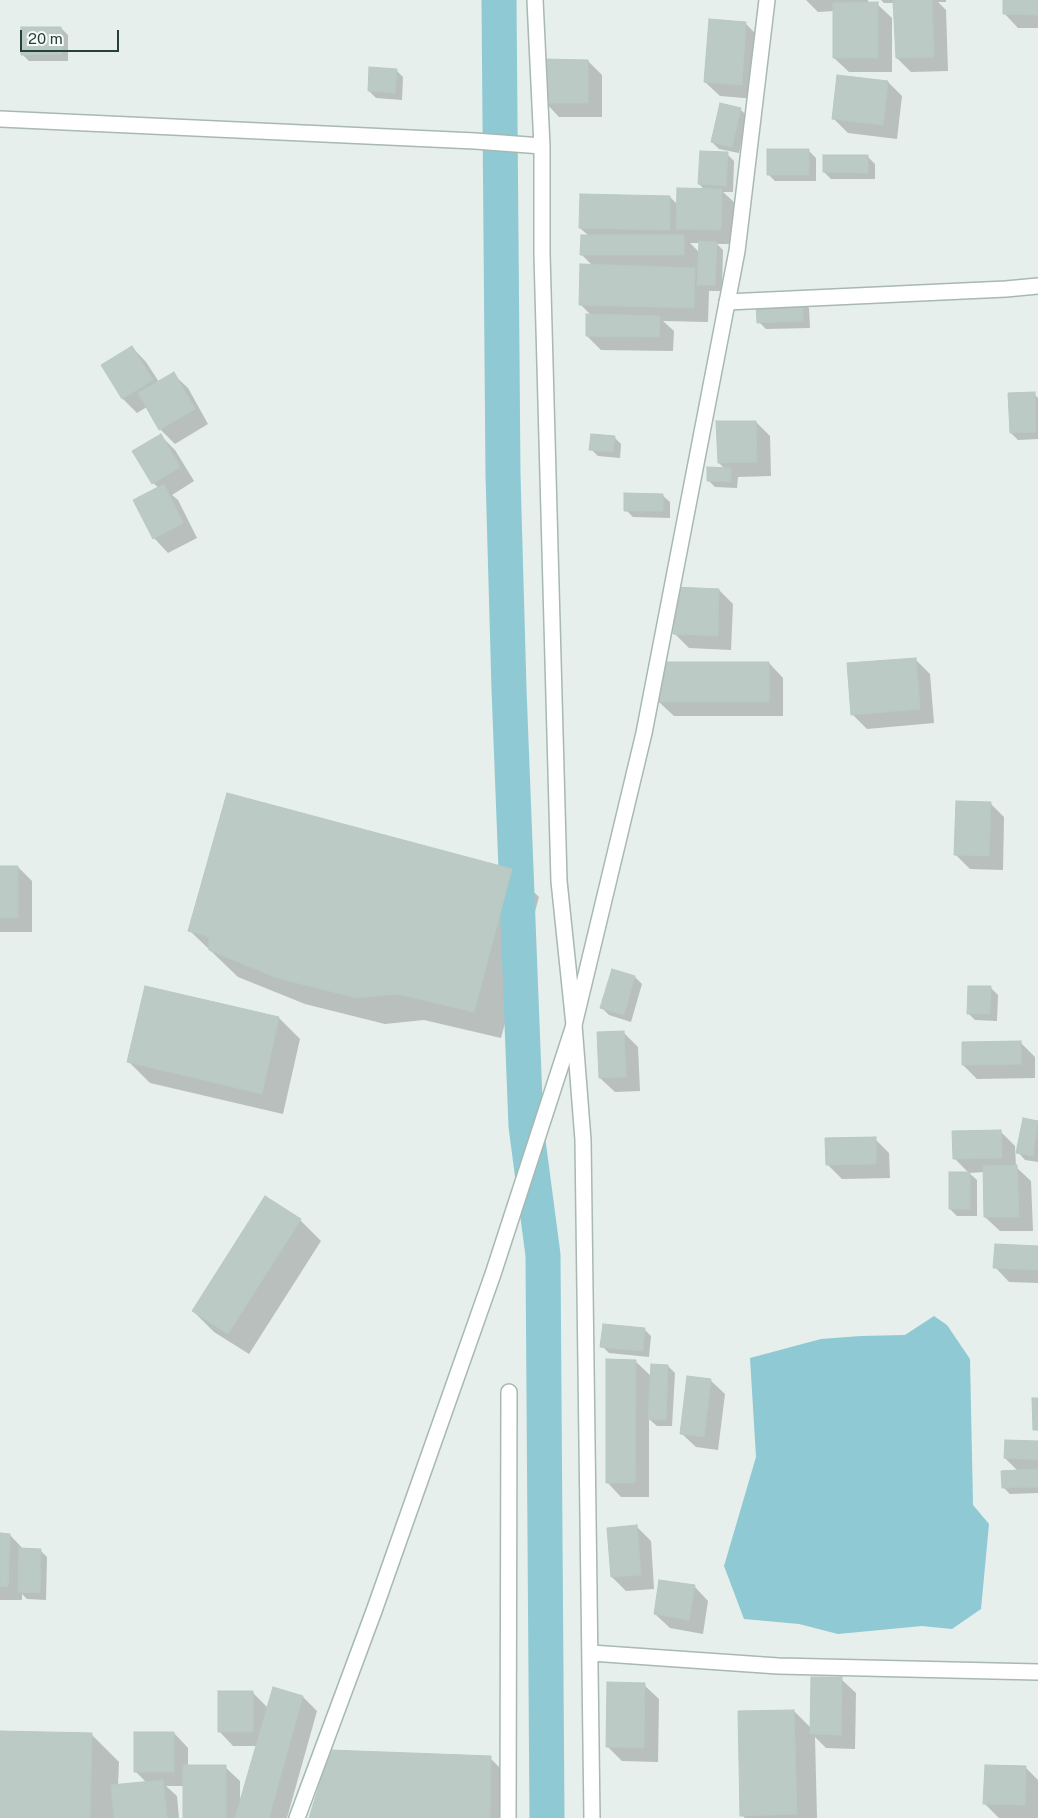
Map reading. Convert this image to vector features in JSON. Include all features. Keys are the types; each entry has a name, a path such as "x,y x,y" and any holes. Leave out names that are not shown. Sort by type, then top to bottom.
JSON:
{"street":[{"path":"535,0 542,146 542,254 560,881 584,1140 592,1818"},
{"path":"297,1818 374,1611 493,1274 561,1070 574,1025 644,733 737,251 766,0"},
{"path":"0,119 542,146"},
{"path":"727,302 996,290 1038,286"},
{"path":"508,1818 509,1392"},
{"path":"590,1653 778,1666 1038,1672"}],"water":[{"path":"934,1316 947,1325 970,1359 973,1505 989,1524 981,1609 952,1629 922,1626 838,1634 799,1624 744,1619 724,1566 756,1457 750,1358 821,1339 905,1335"}],"building":[{"path":"893,0 932,0 934,57 896,58"},
{"path":"1003,0 1038,0 1038,15 1003,14"},
{"path":"878,2 878,58 833,58 833,3"},
{"path":"709,19 746,22 742,85 704,82"},
{"path":"21,27 61,27 62,54 21,55"},
{"path":"544,59 588,60 588,103 544,103"},
{"path":"369,67 397,69 395,93 368,91"},
{"path":"837,75 888,81 883,125 832,119"},
{"path":"720,103 741,108 732,147 711,142"},
{"path":"767,149 809,149 809,175 767,175"},
{"path":"700,151 728,152 726,186 698,184"},
{"path":"823,155 868,155 868,173 823,172"},
{"path":"677,188 722,189 721,230 676,229"},
{"path":"580,194 670,196 670,230 579,228"},
{"path":"581,235 684,235 684,255 580,255"},
{"path":"699,241 717,242 715,285 697,285"},
{"path":"580,264 695,268 694,308 579,305"},
{"path":"803,300 803,321 757,323 756,302"},
{"path":"586,314 660,316 659,337 586,336"},
{"path":"132,346 153,380 122,399 101,365"},
{"path":"174,372 195,409 159,430 138,393"},
{"path":"1035,392 1036,432 1010,433 1008,393"},
{"path":"716,421 756,421 757,462 718,463"},
{"path":"161,434 180,467 152,484 132,451"},
{"path":"591,434 615,436 613,452 589,450"},
{"path":"707,467 731,468 731,482 707,481"},
{"path":"164,484 183,523 153,539 133,500"},
{"path":"624,493 663,494 663,511 624,511"},
{"path":"675,587 719,589 718,636 673,634"},
{"path":"916,658 920,709 851,715 847,663"},
{"path":"658,662 769,662 769,702 658,702"},
{"path":"227,793 512,869 474,1012 397,994 357,998 277,978 209,950 209,937 188,931"},
{"path":"956,801 991,802 989,856 954,855"},
{"path":"0,866 18,866 18,918 0,918"},
{"path":"612,969 635,976 624,1015 600,1008"},
{"path":"145,986 279,1017 262,1094 127,1062"},
{"path":"968,986 991,986 990,1014 967,1014"},
{"path":"624,1031 626,1077 599,1078 597,1032"},
{"path":"1021,1041 1021,1064 962,1065 962,1042"},
{"path":"1023,1118 1038,1121 1033,1156 1016,1153"},
{"path":"1001,1130 1002,1158 953,1159 952,1131"},
{"path":"876,1137 876,1164 826,1165 825,1138"},
{"path":"1017,1165 1019,1217 984,1217 983,1166"},
{"path":"949,1172 970,1172 970,1209 949,1209"},
{"path":"265,1196 301,1219 228,1334 192,1311"},
{"path":"995,1244 1038,1246 1038,1270 993,1268"},
{"path":"603,1324 645,1328 643,1351 600,1347"},
{"path":"606,1359 636,1360 635,1483 606,1483"},
{"path":"651,1364 668,1365 666,1420 648,1419"},
{"path":"687,1376 711,1379 704,1437 680,1434"},
{"path":"1032,1398 1038,1398 1038,1430 1033,1430"},
{"path":"1005,1440 1038,1441 1038,1460 1004,1458"},
{"path":"1038,1469 1038,1487 1002,1488 1001,1471"},
{"path":"637,1525 641,1575 611,1577 607,1528"},
{"path":"0,1533 10,1534 8,1587 0,1586"},
{"path":"19,1548 41,1549 40,1593 18,1592"},
{"path":"659,1580 695,1585 689,1620 654,1614"},
{"path":"811,1677 842,1677 841,1735 810,1734"},
{"path":"607,1682 645,1683 644,1748 606,1747"},
{"path":"273,1687 303,1696 269,1818 235,1818"},
{"path":"218,1691 253,1691 253,1732 218,1732"},
{"path":"794,1710 797,1814 740,1816 738,1711"},
{"path":"0,1731 92,1733 90,1818 0,1818"},
{"path":"134,1732 174,1732 174,1772 134,1772"},
{"path":"330,1750 491,1756 490,1818 309,1818"},
{"path":"183,1765 226,1765 226,1818 183,1818"},
{"path":"985,1765 1026,1766 1025,1805 983,1804"},
{"path":"163,1780 167,1818 114,1818 111,1785"}],"waterway":[{"path":"499,0 503,475 509,689 526,1126 543,1255 547,1818"}]}
